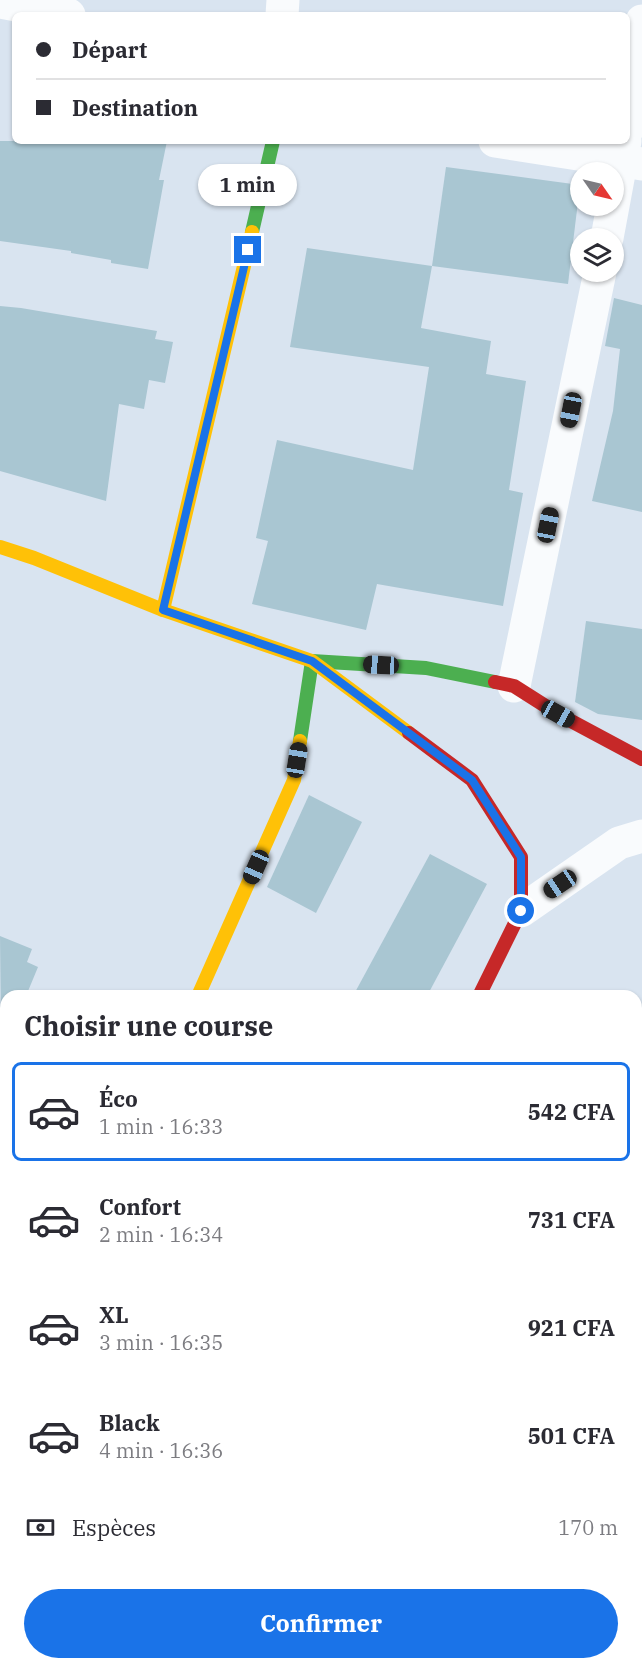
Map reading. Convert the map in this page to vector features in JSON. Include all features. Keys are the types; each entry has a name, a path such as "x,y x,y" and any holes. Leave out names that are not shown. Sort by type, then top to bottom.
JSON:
{"street":[{"path":"0,2 53,12"},
{"path":"630,139 642,21"},
{"path":"163,610 272,144"},
{"path":"545,144 629,149 609,228"},
{"path":"514,686 598,282"},
{"path":"0,547 34,558 163,610 312,661 426,668 514,686 558,714 642,759"},
{"path":"312,661 472,780 521,857 521,911 482,990"},
{"path":"201,990 294,780 312,661"},
{"path":"521,911 619,843 642,836"}],"building":[{"path":"0,141 12,141 12,144 166,144 159,180 164,180 148,269 111,263 111,260 71,253 71,251 0,241"},
{"path":"446,167 570,184 570,216 576,216 575,228 570,228 568,284 432,266"},
{"path":"307,248 432,266 421,328 491,341 486,374 526,381 509,490 523,493 503,606 377,584 366,630 252,604 268,541 256,538 277,440 413,470 429,367 290,347"},
{"path":"614,298 642,305 642,512 592,501 613,411 620,349 605,346"},
{"path":"0,306 157,331 155,339 173,342 165,383 149,380 144,409 119,404 106,501 0,471"},
{"path":"586,621 642,629 642,720 598,714 575,702"},
{"path":"309,795 362,822 316,913 267,887"},
{"path":"430,854 487,884 430,990 356,990"},
{"path":"0,936 32,949 27,962 38,967 28,990 1,990"}],"traffic: fast":[{"path":"252,232 272,144"},
{"path":"300,741 312,661 426,668 495,682"}],"traffic: slow":[{"path":"163,610 252,232"},
{"path":"0,547 34,558 163,610 312,661 409,733"},
{"path":"201,990 294,780 300,741"}],"traffic: jam":[{"path":"495,682 514,686 558,714 642,759"},
{"path":"409,733 472,780 521,857 521,911 482,990"}],"route":[{"path":"248,250 163,610 312,661 472,780 521,857 521,911"}]}
